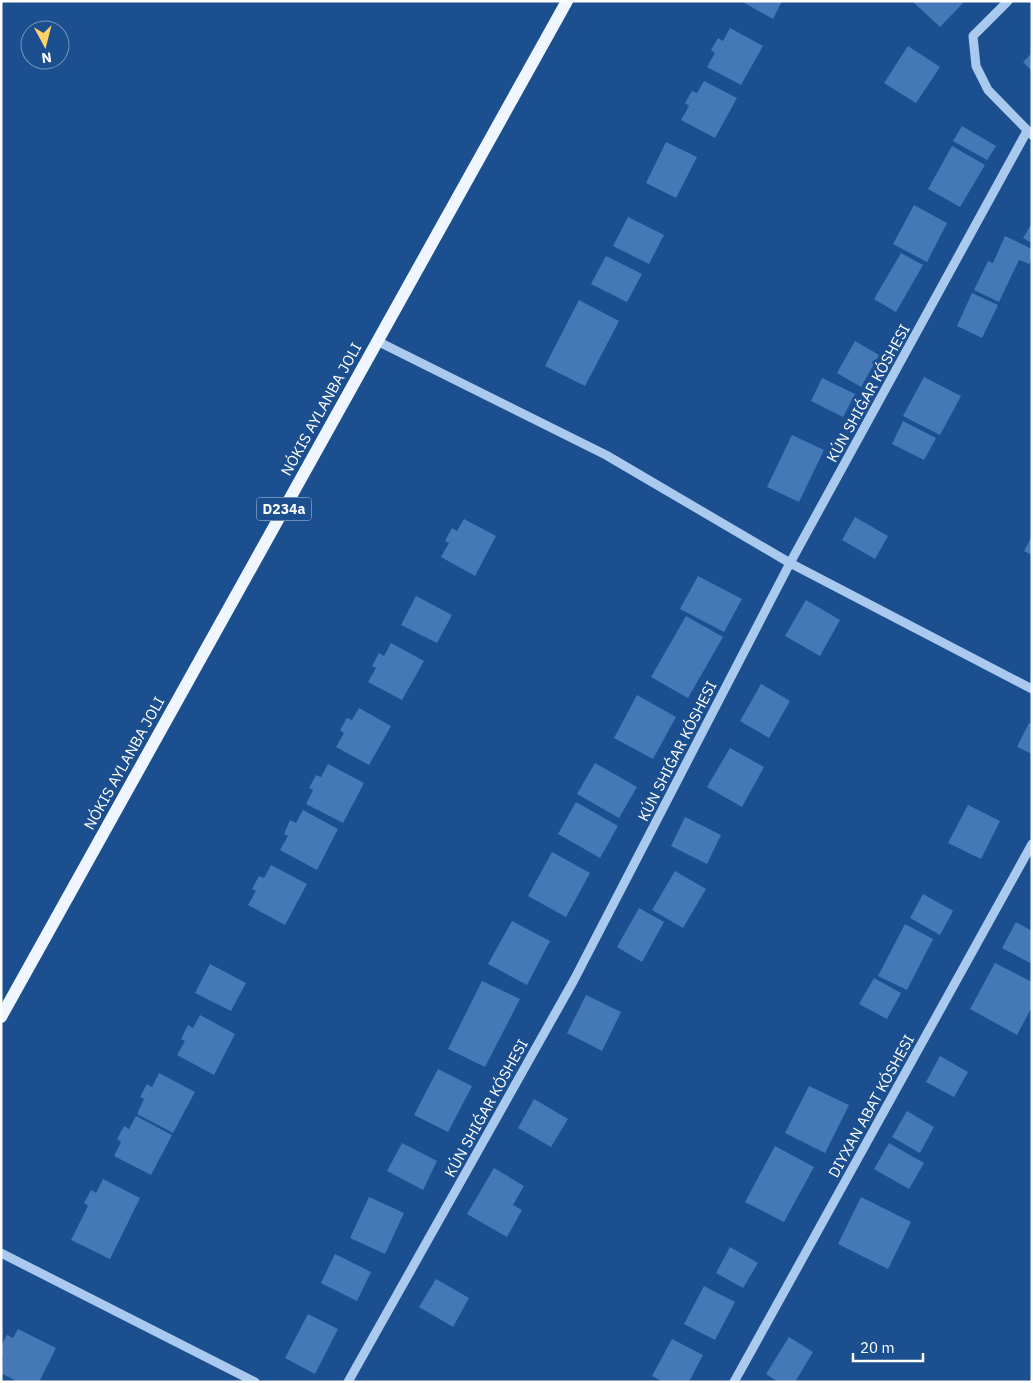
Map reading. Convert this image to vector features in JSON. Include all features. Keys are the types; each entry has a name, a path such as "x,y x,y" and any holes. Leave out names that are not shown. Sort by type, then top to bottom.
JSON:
{"main road":[{"name":"D234a","path":"1,1017 567,1"}],"street":[{"path":"348,1382 574,980 790,563 1029,133 988,90 976,66 973,36 1008,1"},
{"path":"378,340 606,455 790,563 1032,689"},
{"name":"DIYXAN ABAT KÓSHESI","path":"734,1382 1032,844"},
{"path":"1,1253 255,1382"}],"building":[{"path":"741,1 782,1 773,19"},
{"path":"912,1 965,1 940,27"},
{"path":"730,28 763,46 741,85 707,67 715,53 711,50 718,38 723,41"},
{"path":"908,46 940,67 916,103 884,83"},
{"path":"1032,53 1032,71 1023,62"},
{"path":"704,81 737,98 715,138 681,120 689,106 685,103 692,91 697,93"},
{"path":"962,126 996,146 987,160 953,141"},
{"path":"666,142 697,157 676,198 646,183"},
{"path":"952,146 985,165 960,207 928,189"},
{"path":"914,205 947,223 927,262 893,244"},
{"path":"628,217 664,235 649,264 613,246"},
{"path":"1032,223 1032,243 1023,238"},
{"path":"1005,236 1032,249 1032,259 1029,264 1019,260 999,302 974,290 988,261 993,263"},
{"path":"901,253 923,265 896,312 874,299"},
{"path":"606,256 642,274 627,302 591,284"},
{"path":"972,293 998,305 982,338 957,326"},
{"path":"579,300 619,321 585,386 545,366"},
{"path":"855,341 879,355 861,387 837,373"},
{"path":"924,377 961,396 940,435 903,416"},
{"path":"822,378 855,394 843,417 811,401"},
{"path":"903,421 936,438 924,460 892,444"},
{"path":"792,435 824,450 799,502 767,487"},
{"path":"855,517 888,536 875,559 842,540"},
{"path":"464,519 496,536 475,576 441,557 449,543 445,541 452,528 457,531"},
{"path":"1032,536 1032,555 1024,551"},
{"path":"698,576 742,599 724,632 680,609"},
{"path":"416,596 452,615 437,643 401,625"},
{"path":"806,600 840,620 820,656 785,636"},
{"path":"686,616 723,637 688,698 651,677"},
{"path":"391,643 424,661 402,700 368,682 376,668 372,666 379,653 384,656"},
{"path":"761,684 790,701 769,738 740,721"},
{"path":"637,695 676,717 653,759 614,738"},
{"path":"359,708 391,726 369,765 336,747 344,733 340,730 347,718 352,720"},
{"path":"1029,723 1032,725 1032,754 1017,747"},
{"path":"730,748 764,767 742,807 707,787"},
{"path":"595,763 637,787 619,818 577,794"},
{"path":"328,764 364,783 343,823 306,804 313,790 309,788 316,775 321,777"},
{"path":"576,802 618,826 600,858 558,834"},
{"path":"968,805 1000,821 981,859 948,843"},
{"path":"303,810 338,829 317,870 280,850 288,836 284,834 290,820 296,823"},
{"path":"685,817 721,835 707,864 671,846"},
{"path":"552,852 590,873 566,917 528,896"},
{"path":"271,865 307,884 285,925 248,905 256,891 252,889 259,876 264,878"},
{"path":"675,871 706,889 683,928 652,910"},
{"path":"923,894 953,911 940,935 910,918"},
{"path":"639,908 664,922 642,962 617,947"},
{"path":"512,921 550,941 527,985 488,964"},
{"path":"1016,922 1032,931 1032,959 1030,963 1002,948"},
{"path":"905,924 933,939 907,990 878,976"},
{"path":"995,963 1032,982 1032,1007 1017,1035 970,1009"},
{"path":"210,964 246,983 231,1011 195,993"},
{"path":"874,978 901,993 887,1019 859,1004"},
{"path":"482,981 520,999 485,1067 448,1049"},
{"path":"586,995 621,1012 602,1051 567,1033"},
{"path":"200,1015 235,1034 214,1075 177,1055 185,1041 181,1039 188,1025 193,1028"},
{"path":"940,1056 968,1072 954,1097 926,1082"},
{"path":"438,1069 472,1086 448,1132 414,1115"},
{"path":"159,1073 195,1092 173,1133 137,1114 144,1099 140,1097 147,1084 152,1087"},
{"path":"809,1086 849,1105 825,1153 785,1133"},
{"path":"534,1099 568,1119 551,1147 518,1128"},
{"path":"907,1111 934,1127 920,1153 892,1137"},
{"path":"136,1116 172,1135 151,1175 114,1156 121,1142 117,1139 124,1126 129,1129"},
{"path":"402,1143 437,1161 423,1190 387,1171"},
{"path":"889,1143 924,1163 909,1189 874,1169"},
{"path":"775,1146 814,1167 784,1222 745,1202"},
{"path":"494,1168 524,1186 513,1205 522,1210 507,1237 467,1214"},
{"path":"103,1179 140,1198 110,1259 71,1240 88,1206 84,1203 91,1190 96,1193"},
{"path":"369,1197 404,1213 385,1254 350,1238"},
{"path":"861,1197 911,1222 888,1269 838,1244"},
{"path":"730,1247 758,1263 743,1288 716,1273"},
{"path":"335,1254 371,1272 357,1301 321,1283"},
{"path":"436,1279 469,1298 453,1327 419,1307"},
{"path":"704,1286 735,1302 715,1340 684,1324"},
{"path":"308,1314 338,1329 315,1374 285,1358"},
{"path":"18,1329 56,1348 39,1382 18,1382 1,1373 3,1358 1,1357 1,1346 7,1335 13,1338"},
{"path":"789,1337 813,1352 795,1382 778,1382 766,1374"},
{"path":"672,1339 703,1355 689,1382 663,1382 652,1376"}]}
